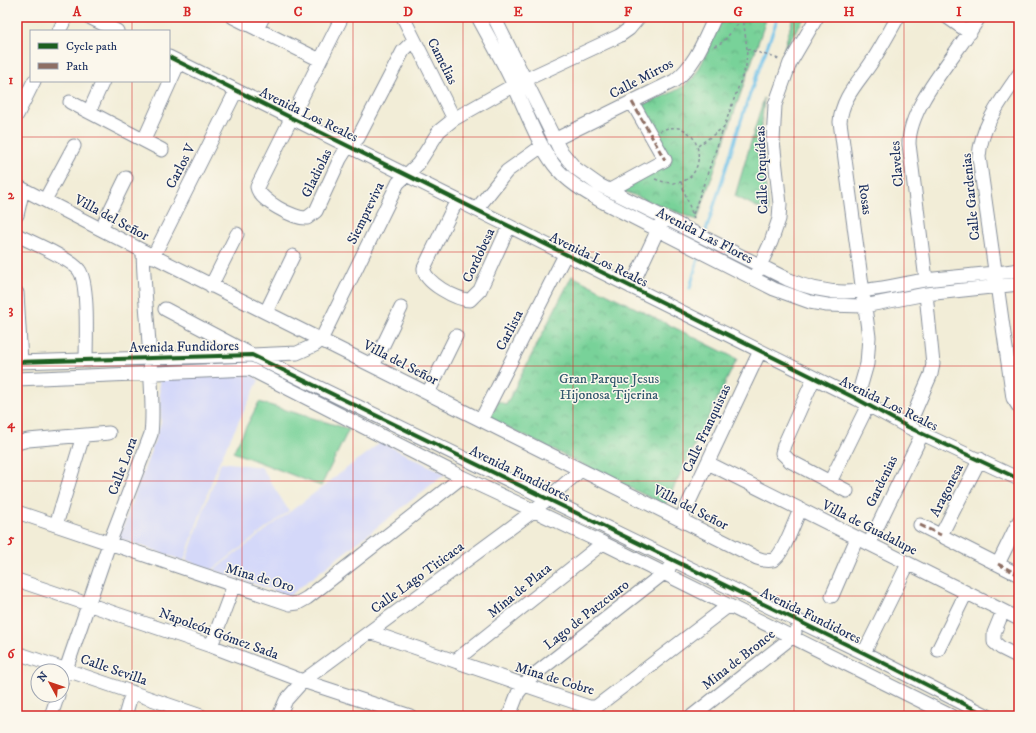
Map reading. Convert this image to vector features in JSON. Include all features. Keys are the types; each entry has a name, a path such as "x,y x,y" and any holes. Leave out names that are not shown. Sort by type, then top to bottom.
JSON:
{"street":[{"path":"60,30 66,17"},
{"path":"89,17 115,30"},
{"path":"233,17 260,23 320,60"},
{"path":"292,118 342,17"},
{"name":"Camelias","path":"403,17 454,119"},
{"name":"Avenida Las Flores","path":"478,17 554,140 575,168 589,179 610,190 661,223 754,279 781,292 810,302 827,305 864,306 926,294 1019,284"},
{"name":"Siempreviva","path":"321,340 398,183 418,164 439,131 454,119 519,83 619,36 629,29 639,17"},
{"name":"Calle Mirtos","path":"554,140 674,82 685,72 700,48 715,17"},
{"name":"Calle Orquídeas","path":"754,279 779,219 780,204 773,140 775,105 790,63 817,17"},
{"name":"Rosas","path":"830,482 862,402 869,351 840,113 846,98 873,61 898,17"},
{"path":"947,17 970,33"},
{"name":"Claveles","path":"926,280 909,136 916,114 924,99 970,33 979,17"},
{"name":"Avenida Las Flores","path":"497,18 542,146 554,165 586,192 661,223 688,229 787,279 811,288 840,292 863,292 926,280 995,274 1019,270"},
{"name":"Gladiolas","path":"292,118 260,179 258,191 263,198 295,217 311,217 318,207 340,159 358,138 403,51 414,40"},
{"path":"170,70 174,59"},
{"name":"Avenida Los Reales","path":"174,59 862,402 908,427 922,432 1019,478"},
{"name":"Calle Gardenias","path":"1016,403 996,287 979,157 985,126 1019,74"},
{"path":"17,115 34,82"},
{"path":"89,112 103,82"},
{"path":"144,140 165,82"},
{"name":"Carlos V","path":"148,254 236,91"},
{"path":"70,102 162,150"},
{"path":"610,190 665,160 632,102"},
{"path":"45,200 74,146"},
{"path":"476,210 507,171 542,146"},
{"path":"101,229 126,178"},
{"path":"17,215 20,187"},
{"name":"Villa del Señor","path":"20,187 211,286 266,312 757,558 773,560 782,549 800,510"},
{"name":"Cordobesa","path":"456,200 424,268 425,276 432,284 461,299 470,300 480,290 509,226"},
{"path":"631,287 661,223"},
{"path":"211,286 237,234"},
{"path":"17,235 71,263 80,272 85,295 86,359"},
{"name":"Calle Lora","path":"69,663 109,544 151,434 151,358 144,297 148,254"},
{"name":"Carlista","path":"481,420 565,255"},
{"path":"266,312 293,256"},
{"path":"17,293 19,362"},
{"path":"908,427 928,381 933,364 926,294"},
{"path":"373,366 401,308"},
{"path":"165,309 252,355 297,353 315,345 321,340"},
{"path":"428,393 456,336"},
{"name":"Calle Franquistas","path":"681,519 760,351"},
{"path":"250,370 252,355"},
{"name":"Avenida Fundidores","path":"19,362 252,355 548,498 800,623 864,653 988,716"},
{"name":"Avenida Fundidores","path":"17,379 250,370 532,512 603,543 951,716"},
{"path":"814,378 784,445 782,451 783,456 847,491"},
{"name":"Gardenias","path":"832,596 922,432"},
{"path":"17,443 28,440 110,433"},
{"path":"56,525 83,436"},
{"name":"Aragonesa","path":"941,535 980,459"},
{"name":"Villa de Guadalupe","path":"708,463 1019,619"},
{"name":"Calle Lago Titicaca","path":"279,716 286,700 302,681 532,512 581,470"},
{"name":"Mina de Oro","path":"17,512 233,587 290,604 298,603 308,598 462,477"},
{"path":"998,564 1019,521"},
{"path":"920,525 1019,575"},
{"name":"Mina de Plata","path":"455,661 603,543"},
{"name":"Lago de Patzcuaro","path":"509,716 518,693 524,685 664,574 676,562"},
{"path":"864,653 908,564"},
{"name":"Napoleón Gómez Sada","path":"17,580 211,646 302,681 410,716"},
{"path":"211,646 233,587"},
{"path":"938,650 966,593"},
{"name":"Mina de Cobre","path":"370,632 589,707 596,707 728,606"},
{"path":"1003,611 994,633 994,642 1001,648 1019,657"},
{"name":"Mina de Bronce","path":"692,716 792,637 800,623"},
{"name":"Calle Sevilla","path":"17,653 37,663"},
{"name":"Calle Sevilla","path":"70,677 132,692 197,715"},
{"path":"126,716 132,692"},
{"path":"51,716 55,703"},
{"path":"951,716 961,703"}],"path":[{"path":"726,17 743,18"},
{"path":"712,46 723,42 743,18"},
{"path":"693,214 746,66 747,49 743,18"},
{"path":"747,49 781,60"},
{"path":"698,146 724,127"},
{"path":"652,177 656,180 664,182 681,182 689,178 699,163 700,154 694,138 680,129 671,128 655,134"},
{"path":"681,182 694,218 688,229"}],"shaded area":[{"path":"251,375 259,380 218,464 184,561 119,538 161,423 159,379"},
{"path":"381,442 445,474 289,596 214,570"},
{"path":"221,462 261,467 289,511 212,570 186,560"}],"green space":[{"path":"723,17 767,17 697,220 618,189 672,162 639,106 672,92 690,81 699,69"},
{"path":"793,17 805,17 784,49"},
{"path":"764,98 760,142 769,213 735,196"},
{"name":"Gran Parque Jesus Hijonosa Tijerina","path":"572,276 737,359 665,505 490,419 498,401 506,405"},
{"path":"259,402 349,429 321,486 233,452"}],"waterway":[{"path":"705,234 746,105 778,17"},
{"path":"690,288 699,255"}],"marked path":[{"path":"632,102 665,160"},
{"path":"920,525 941,535"},
{"path":"998,564 1019,575"}],"cycle path":[{"path":"170,57 857,399 908,427 1019,479"},
{"path":"17,362 252,355 864,653 988,716"}]}
